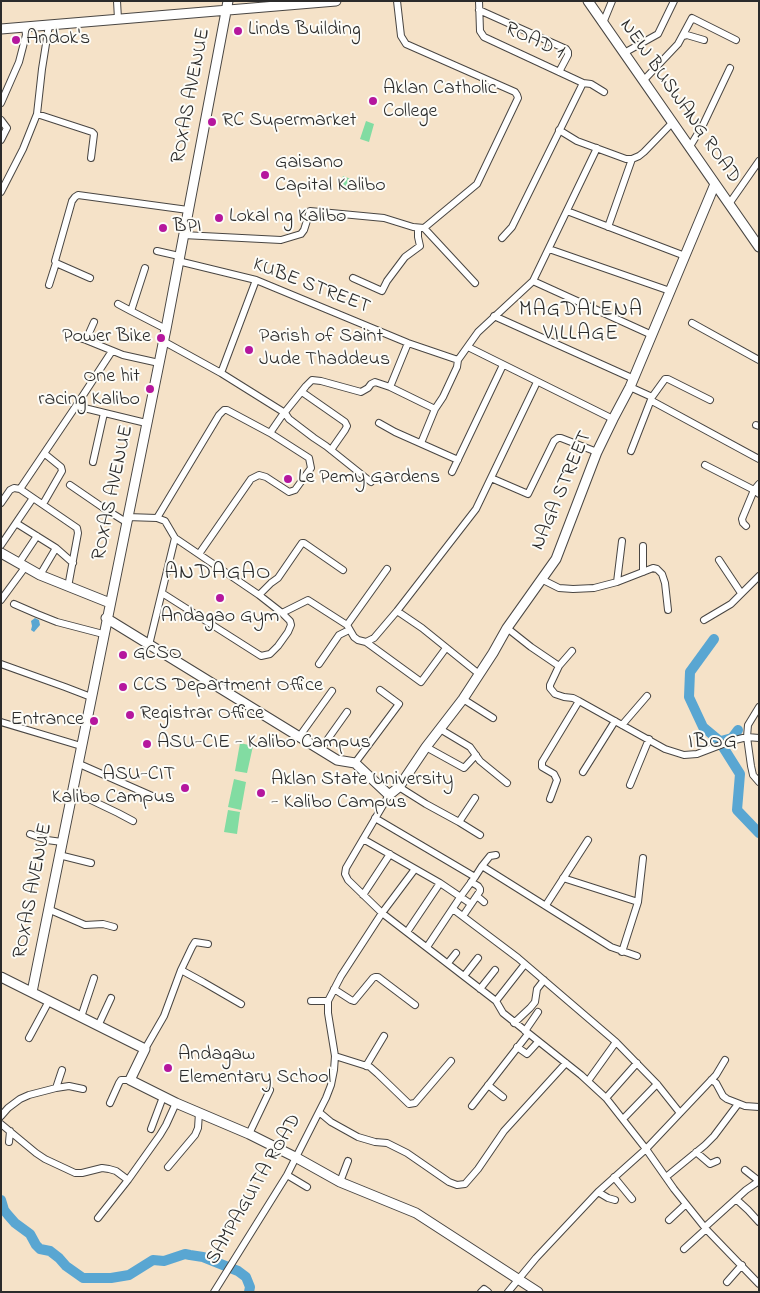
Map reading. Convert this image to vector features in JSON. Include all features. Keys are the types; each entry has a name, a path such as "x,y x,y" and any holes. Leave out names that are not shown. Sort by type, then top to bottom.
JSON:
{"street":[{"path":"117,1 118,19"},
{"path":"1,30 227,6 336,1"},
{"path":"353,278 382,291 405,257 420,246 418,240 421,228 477,184 518,98 515,92 406,44 401,36 397,1"},
{"name":"ROAD 1","path":"479,1 480,31 484,36 583,83 591,84 604,92"},
{"name":"NEW BUSWANG ROAD","path":"588,1 759,247"},
{"path":"603,23 612,1"},
{"path":"624,53 658,34 674,1"},
{"name":"ROXAS AVENUE","path":"32,992 90,697 166,329 227,6"},
{"path":"479,10 566,49 568,55 560,72"},
{"path":"643,81 678,44 692,18 736,40"},
{"path":"1,192 23,149 37,114 49,25"},
{"path":"1,103 19,62 26,35 25,28"},
{"path":"683,36 704,40"},
{"path":"689,148 703,125 730,68"},
{"path":"502,238 512,227 583,83"},
{"path":"37,114 92,132 94,134 91,158"},
{"path":"1,120 7,128 1,140"},
{"path":"559,130 577,141 626,159 632,159 644,152 672,123"},
{"path":"421,443 435,409 443,397 457,367 458,360 478,332 534,281 598,148"},
{"path":"608,227 632,159"},
{"path":"729,204 759,160"},
{"name":"NAGA STREET","path":"389,795 399,786 463,699 507,628 556,559 597,452 612,419 632,383 715,184"},
{"path":"49,286 72,201 78,195 188,210"},
{"path":"567,211 685,256"},
{"path":"183,235 281,240 301,234 310,212 384,218 421,228 475,283"},
{"path":"549,249 670,291"},
{"name":"KUBE STREET","path":"157,251 256,280 408,343 458,360"},
{"path":"56,263 90,278"},
{"path":"131,312 145,268"},
{"path":"221,373 256,280"},
{"path":"534,281 652,335"},
{"path":"118,304 166,329"},
{"path":"494,316 632,383 657,404 759,459"},
{"path":"86,340 94,322"},
{"path":"692,324 759,360"},
{"path":"76,337 123,355 158,364"},
{"path":"163,341 221,373 285,413 289,419 371,482"},
{"path":"390,387 408,343"},
{"path":"468,347 612,419"},
{"path":"20,490 112,351"},
{"path":"452,472 503,365"},
{"path":"631,451 652,399 665,379 710,400"},
{"path":"270,433 312,380 361,392 375,382 390,387 435,409"},
{"path":"366,642 374,638 397,611 476,509 537,382"},
{"path":"302,392 345,422 346,430 331,450"},
{"path":"76,406 146,423"},
{"path":"157,518 224,410 230,411 270,433 309,458 311,468 292,492 266,477 251,478 199,554"},
{"path":"93,462 104,414"},
{"path":"379,423 458,460"},
{"path":"491,478 528,494 554,441 558,438 597,452"},
{"path":"43,504 62,471 61,467 45,454"},
{"path":"705,465 756,492"},
{"path":"746,526 742,520 759,484"},
{"path":"70,485 105,509 127,519 157,518 165,521 175,538 259,595 282,613 290,621 291,625 288,632 270,654 261,656 162,593"},
{"path":"1,503 10,490 14,488 43,504 75,526 78,530 68,587"},
{"path":"1,545 33,498"},
{"path":"16,523 56,548 73,563"},
{"path":"1,600 23,565 37,536"},
{"path":"150,645 175,538"},
{"path":"617,582 622,541"},
{"path":"259,595 278,578 302,543 343,570"},
{"path":"643,546 643,572"},
{"path":"40,575 56,548"},
{"path":"1,553 40,575 110,603"},
{"path":"719,560 741,593"},
{"path":"541,580 559,588 594,588 617,582 652,568 657,569 662,574 665,583 668,610"},
{"path":"319,664 339,636 348,628 387,569"},
{"path":"704,620 730,604 759,576"},
{"path":"282,613 308,600 348,628 358,640 366,642 421,682 446,648"},
{"path":"14,604 57,622 103,634"},
{"path":"397,611 422,628 479,674"},
{"path":"106,618 337,760 355,763 389,795 346,868 345,874 348,880 382,913 496,1001 514,1023 566,1063 606,1098 686,1204 759,1284"},
{"path":"507,628 559,666"},
{"path":"572,651 559,666 550,685 552,691 560,697 579,700 665,749 684,755 696,754 732,741 748,737 759,738"},
{"path":"1,664 90,697"},
{"path":"355,763 399,704 380,690"},
{"path":"298,736 332,691"},
{"path":"622,725 647,696"},
{"path":"463,699 494,718"},
{"path":"550,799 557,780 554,774 542,767 542,762 579,700"},
{"path":"759,707 748,725 751,766 759,782"},
{"path":"320,750 347,712"},
{"path":"583,772 615,721"},
{"path":"1,722 81,746"},
{"path":"440,729 470,747 485,765 507,783"},
{"path":"630,785 649,739"},
{"path":"426,747 464,768 476,755"},
{"path":"77,763 152,796"},
{"path":"399,786 480,835"},
{"path":"72,791 133,821"},
{"path":"459,822 475,798"},
{"path":"375,818 473,879 480,891 463,916"},
{"path":"30,834 47,840 62,842"},
{"path":"363,839 440,883 471,904"},
{"path":"546,905 588,840"},
{"path":"363,895 390,854"},
{"path":"427,948 460,896 482,866 490,856 496,855"},
{"path":"59,856 90,863"},
{"path":"622,952 638,902 643,858"},
{"path":"482,866 611,947 637,956"},
{"path":"311,1001 328,1001 341,976 382,913 415,869"},
{"path":"563,878 638,902"},
{"path":"407,932 440,883"},
{"path":"477,896 484,902"},
{"path":"48,909 85,924 114,926"},
{"path":"453,909 525,964 616,1042 657,1084 680,1113"},
{"path":"130,1080 164,1016 180,970 195,942 208,944"},
{"path":"448,963 456,953"},
{"path":"464,976 478,958"},
{"path":"496,1001 525,964"},
{"path":"180,970 241,1004"},
{"path":"480,988 495,970"},
{"path":"1,977 145,1049"},
{"path":"334,989 354,1001 373,978 378,977 416,1005"},
{"path":"81,1017 94,978"},
{"path":"514,1023 535,1002 537,989 544,980"},
{"path":"98,1026 111,998"},
{"path":"29,1038 49,1001"},
{"name":"SAMPAGUITA ROAD","path":"214,1292 297,1158 330,1085 335,1056 328,1013 328,1001"},
{"path":"472,1106 517,1047 538,1012"},
{"path":"366,1066 384,1036"},
{"path":"517,1047 527,1054 538,1042"},
{"path":"588,1081 616,1042"},
{"path":"335,1056 366,1066 378,1074 409,1104 415,1103 451,1061"},
{"path":"508,1292 536,1258 598,1192 646,1149 716,1076 725,1060"},
{"path":"319,1112 331,1122 358,1137 387,1143 407,1153 450,1182 457,1185 465,1184 504,1132 566,1063"},
{"path":"606,1098 637,1063"},
{"path":"56,1088 62,1070"},
{"path":"110,1104 121,1080 130,1080 176,1103 249,1134 340,1182 416,1213 538,1292"},
{"path":"711,1080 716,1083 723,1096 727,1099 738,1104 759,1107"},
{"path":"622,1119 657,1084"},
{"path":"488,1085 503,1097"},
{"path":"1,1116 20,1099 29,1095 69,1086 83,1089"},
{"path":"249,1134 270,1090"},
{"path":"151,1129 164,1097"},
{"path":"98,1218 128,1180 163,1130 176,1103"},
{"path":"666,1176 714,1136 738,1104"},
{"path":"168,1167 195,1136 198,1128 199,1113"},
{"path":"1,1124 45,1159 75,1173 102,1168 116,1171 128,1180"},
{"path":"9,1142 10,1130"},
{"path":"696,1152 710,1164 717,1161"},
{"path":"340,1182 348,1162"},
{"path":"684,1249 736,1199 758,1181 745,1170"},
{"path":"287,1174 307,1187"},
{"path":"614,1177 632,1199"},
{"path":"598,1192 614,1200"},
{"path":"736,1199 759,1222"},
{"path":"669,1220 686,1204"},
{"path":"727,1282 742,1265"},
{"path":"481,1292 484,1289 488,1292"}],"green space":[{"path":"366,121 374,124 369,142 360,139"},
{"path":"343,176 359,182 355,192 340,187"},
{"path":"240,743 253,746 247,773 235,771"},
{"path":"234,779 246,782 241,810 228,807"},
{"path":"228,810 240,812 237,834 224,832"}],"water":[{"path":"35,618 39,620 40,625 34,632 31,630 31,621"}],"waterway":[{"path":"714,639 690,672 689,697 703,727 721,742"},
{"path":"721,741 732,738 738,730"},
{"path":"723,747 740,774 737,810 759,833"},
{"path":"1,1200 4,1210 15,1223 30,1234 40,1249 50,1251 83,1278 111,1278 129,1275 153,1260 164,1261 185,1254 203,1257 238,1271 246,1277 250,1287 249,1292"}],"place":[{"name":"Linds Building","path":"238,31"},
{"name":"Andok's","path":"16,40"},
{"name":"Aklan Catholic College","path":"373,101"},
{"name":"RC Supermarket","path":"212,122"},
{"name":"Gaisano Capital Kalibo","path":"265,175"},
{"name":"Lokal ng Kalibo","path":"219,218"},
{"name":"BPI","path":"163,228"},
{"name":"Power Bike","path":"161,338"},
{"name":"Parish of Saint Jude Thaddeus","path":"249,350"},
{"name":"One hit racing Kalibo","path":"150,389"},
{"name":"Le Pemy Gardens","path":"288,479"},
{"name":"Andagao Gym","path":"220,598"},
{"name":"GCSO","path":"123,655"},
{"name":"CCS Department Office","path":"123,687"},
{"name":"Registrar Office","path":"130,715"},
{"name":"Entrance","path":"94,721"},
{"name":"ASU-CIE - Kalibo Campus","path":"147,744"},
{"name":"ASU-CIT Kalibo Campus","path":"185,788"},
{"name":"Aklan State University - Kalibo Campus","path":"261,793"},
{"name":"Andagaw Elementary School","path":"168,1068"}],"district":[{"name":"MAGDALENA VILLAGE","path":"581,324"},
{"name":"ANDAGAO","path":"218,574"},
{"name":"IBOG","path":"713,744"}]}
